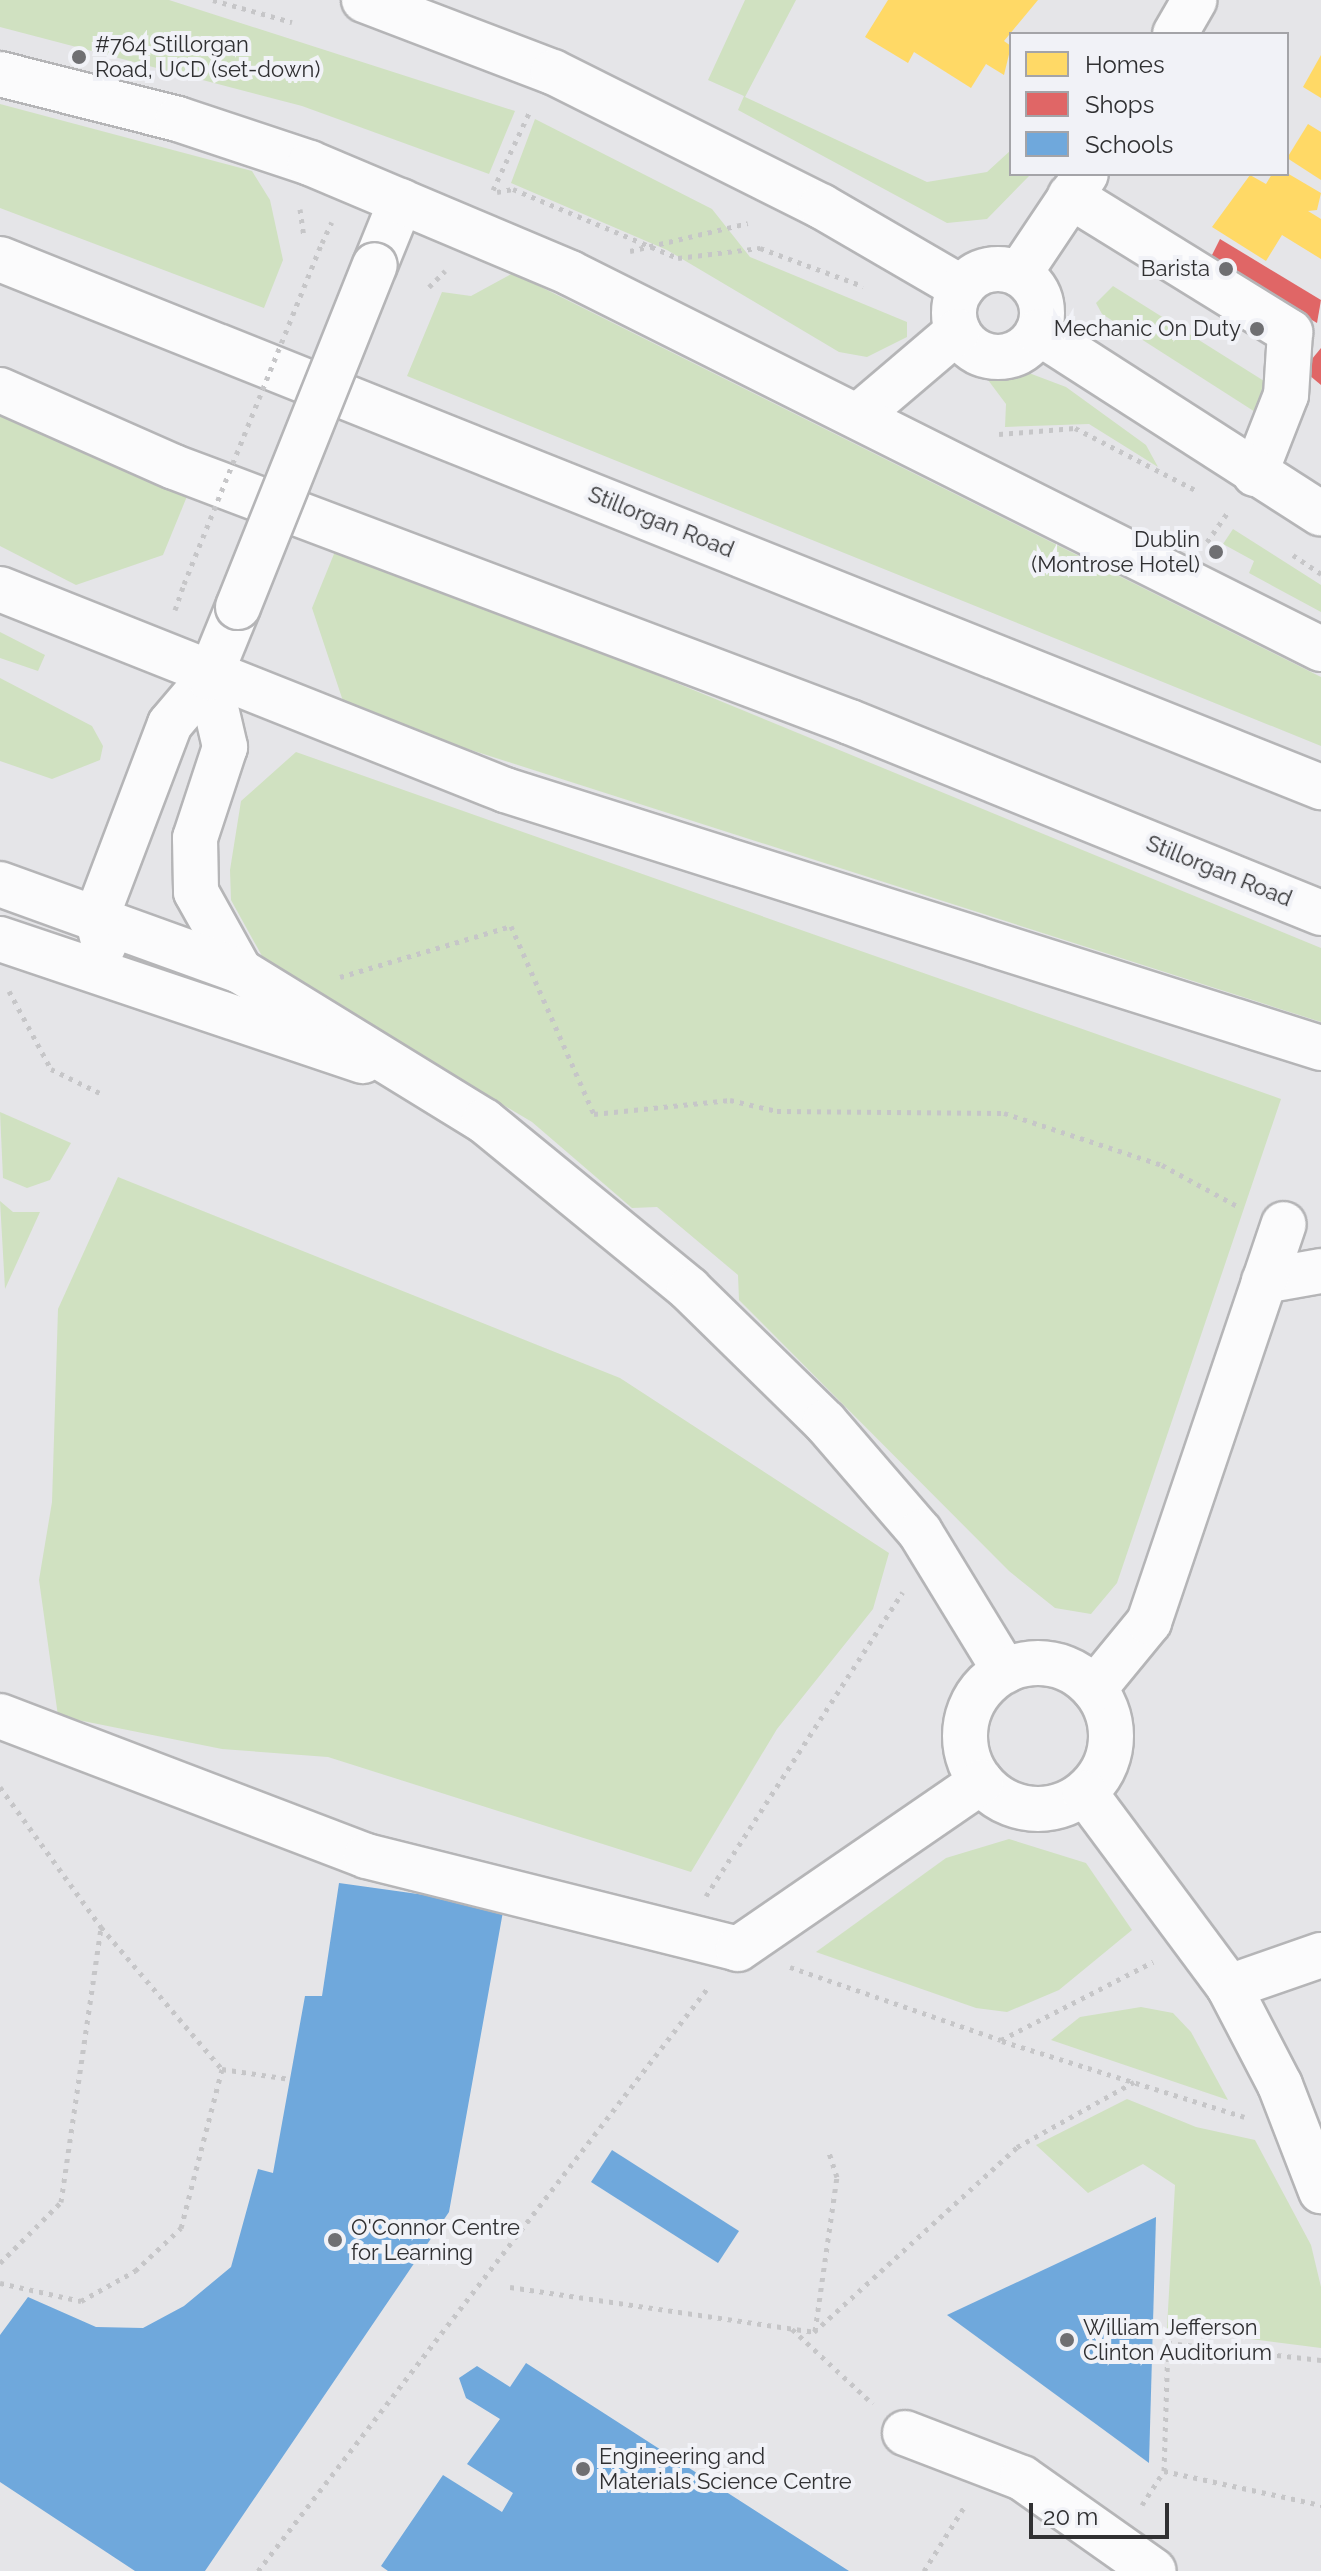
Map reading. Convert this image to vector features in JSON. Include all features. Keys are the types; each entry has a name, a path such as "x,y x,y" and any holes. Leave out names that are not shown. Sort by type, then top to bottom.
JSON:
{"street":[{"path":"364,0 553,72 821,206 962,288"},
{"path":"1176,32 1195,0"},
{"path":"0,74 178,119 401,201 570,273 1321,649"},
{"path":"1019,274 1078,185 1290,332 1286,395 1255,474"},
{"path":"112,978 97,916 170,724 209,678 401,201"},
{"name":"Stillorgan Road","path":"0,259 1321,787"},
{"path":"858,416 958,331 962,288 982,272 1019,274 1038,293 1038,332 1018,352 991,356 958,331"},
{"path":"1038,332 1255,474 1318,507"},
{"name":"Stillorgan Road","path":"0,390 174,467 850,722 1321,913"},
{"path":"0,589 209,678 505,790 1321,1048"},
{"path":"209,678 225,747 195,838 196,892 250,979"},
{"path":"0,884 97,916 250,979 484,1121 689,1289 825,1422 939,1559 1005,1671"},
{"path":"0,939 422,1081"},
{"path":"1094,1689 1149,1622 1284,1224"},
{"path":"1264,1281 1321,1271"},
{"path":"1053,1665 1094,1689 1106,1709 1111,1743 1100,1776 1085,1793 1066,1805 1022,1808 981,1782 965,1748 966,1724 986,1684 1005,1671 1053,1665"},
{"path":"0,1716 366,1856 738,1949 981,1782"},
{"path":"1085,1793 1229,1987 1298,2134 1321,2191"},
{"path":"1229,1987 1321,1955"},
{"path":"905,2433 1022,2478 1154,2571"}],"path":[{"path":"213,0 292,22"},
{"path":"491,194 529,113"},
{"path":"508,187 678,258 760,248 880,289"},
{"path":"625,253 644,245 763,220"},
{"path":"184,584 322,243"},
{"path":"429,287 446,270"},
{"path":"1009,434 1075,428 1198,491"},
{"path":"1181,579 1255,474"},
{"path":"250,979 308,986 511,926 594,1114 730,1100 777,1111 1004,1113 1162,1165 1197,1189 1284,1224"},
{"path":"5,984 51,1069 104,1095"},
{"path":"682,1935 900,1594 939,1559"},
{"path":"0,1787 101,1927 222,2069 290,2079"},
{"path":"0,2263 61,2202 101,1927"},
{"path":"258,2571 738,1949 1001,2040 1298,2134"},
{"path":"1001,2040 1158,1959"},
{"path":"0,2283 81,2301 135,2271 181,2228 222,2069"},
{"path":"510,2287 814,2332 1017,2147 1134,2082"},
{"path":"814,2332 837,2177 828,2150"},
{"path":"791,2329 905,2433"},
{"path":"1321,2360 1168,2343 1164,2471 1321,2505"},
{"path":"924,2571 970,2497"}],"green space":[{"path":"0,0 169,0 515,111 489,174 302,106 0,27"},
{"path":"745,0 796,0 745,97 927,182 987,172 1009,152 1009,176 1029,176 987,219 947,223 738,110 744,96 708,80"},
{"path":"0,104 252,171 270,200 283,260 264,308 0,208"},
{"path":"535,119 712,209 750,257 907,322 907,337 867,357 839,352 667,250 511,183"},
{"path":"513,273 1321,677 1321,746 407,376 442,292 471,296"},
{"path":"1113,286 1272,386 1263,417 1102,314 1096,303"},
{"path":"991,369 1021,370 1066,387 1146,445 1158,467 1089,424 1005,427 1006,404 988,380"},
{"path":"0,413 190,489 163,555 76,585 0,546"},
{"path":"1233,529 1321,585 1321,612 1249,573 1254,561 1223,544"},
{"path":"338,544 1321,948 1321,1022 346,710 312,608"},
{"path":"0,632 45,655 38,671 0,658"},
{"path":"0,678 92,726 103,746 100,760 52,779 0,761"},
{"path":"296,752 1281,1099 1117,1583 1091,1614 1055,1608 1009,1571 739,1300 738,1275 657,1207 632,1208 532,1122 267,965 231,900 230,870 241,801"},
{"path":"0,1112 71,1143 50,1180 27,1188 3,1178"},
{"path":"118,1177 620,1378 889,1553 873,1609 777,1729 691,1872 328,1757 222,1749 58,1716 39,1580 52,1502 58,1309"},
{"path":"0,1201 13,1212 40,1212 5,1289"},
{"path":"1009,1839 1086,1863 1132,1930 1059,1990 1007,2012 976,2008 816,1952 946,1858"},
{"path":"1141,2007 1173,2013 1191,2032 1228,2100 1051,2040 1080,2017"},
{"path":"1127,2099 1196,2127 1255,2140 1311,2245 1321,2287 1321,2348 1167,2328 1175,2185 1143,2164 1088,2193 1036,2145"}],"building: Homes":[{"path":"888,0 1038,0 1004,41 1009,45 1009,54 1004,75 986,64 971,88 914,52 908,63 865,37"},
{"path":"1321,55 1321,98 1303,87"},
{"path":"1308,124 1321,132 1321,180 1289,159"},
{"path":"1289,174 1321,193 1317,210 1308,211 1321,219 1321,259 1282,235 1266,261 1212,227 1249,176 1266,184 1271,176"}],"building: Shops":[{"path":"1220,239 1321,300 1317,323 1210,259"},
{"path":"1321,348 1321,385 1303,370"}],"building: Schools":[{"name":"O'Connor Centre for Learning","path":"339,1883 504,1906 449,2212 205,2571 135,2571 0,2482 0,2335 28,2297 96,2327 143,2328 184,2306 231,2267 258,2169 273,2173 305,1996 322,1996"},
{"path":"612,2150 739,2231 718,2263 591,2182"},
{"name":"William Jefferson Clinton Auditorium","path":"1156,2217 1149,2463 947,2315"},
{"name":"Engineering and Materials Science Centre","path":"526,2363 849,2571 388,2571 381,2566 443,2475 502,2512 513,2493 467,2464 500,2419 466,2398 459,2378 477,2366 510,2387"}],"place":[{"name":"#764 Stillorgan Road, UCD (set-down)","path":"79,57"},
{"name":"Barista","path":"1226,269"},
{"name":"Mechanic On Duty","path":"1257,329"},
{"name":"Dublin (Montrose Hotel)","path":"1216,552"},
{"name":"O'Connor Centre for Learning","path":"335,2240"},
{"name":"William Jefferson Clinton Auditorium","path":"1067,2340"},
{"name":"Engineering and Materials Science Centre","path":"583,2469"}]}
